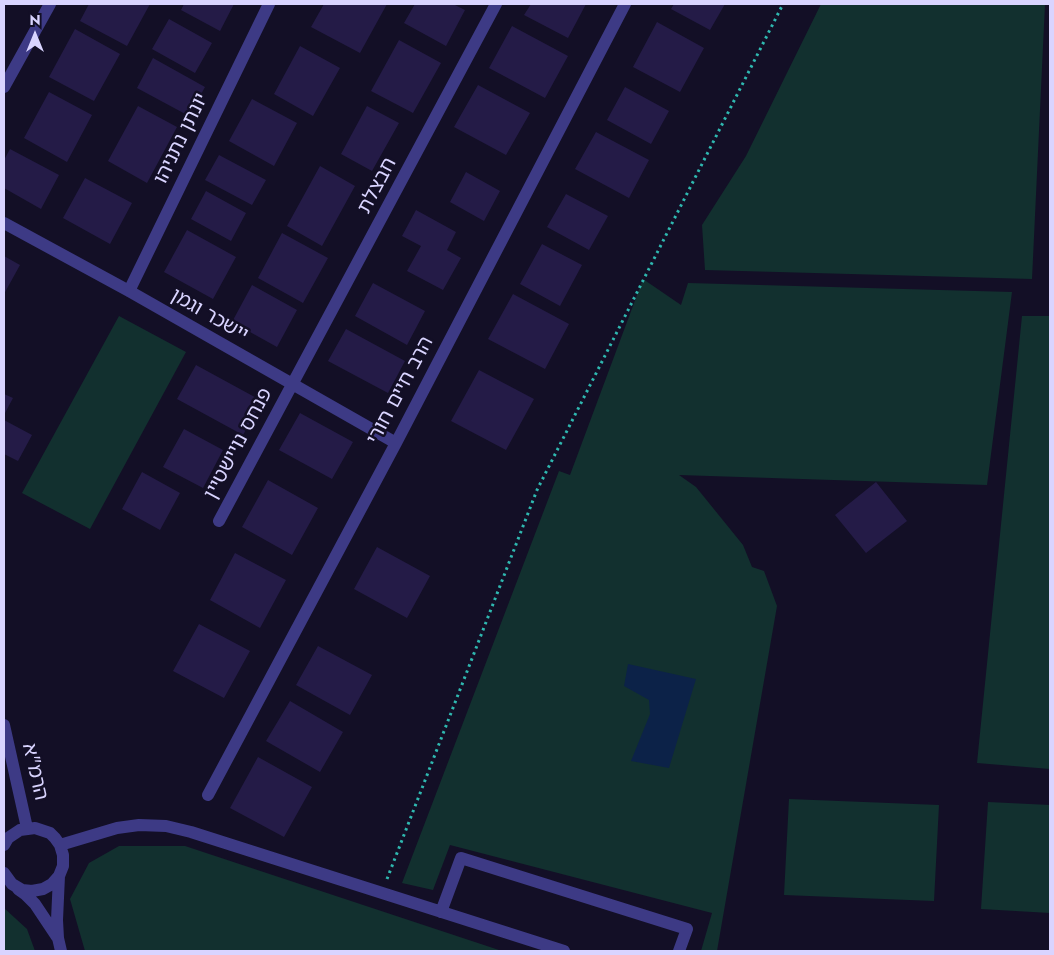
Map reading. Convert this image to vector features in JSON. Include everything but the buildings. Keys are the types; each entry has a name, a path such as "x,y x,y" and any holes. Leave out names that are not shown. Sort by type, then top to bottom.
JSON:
{"street":[{"path":"4,87 50,4"},
{"name":"יונתן נתניהו","path":"129,291 269,4"},
{"name":"חבצלת","path":"293,385 496,4"},
{"name":"הרב חיים חורי","path":"208,794 396,443 625,4"},
{"name":"יישכר וגמן","path":"4,223 129,291 396,443"},
{"name":"פנחס נויישטיין","path":"219,521 293,385"},
{"name":"הרמ\"א","path":"4,724 6,746 27,828"},
{"path":"60,845 117,828 139,825 166,826 191,832 564,951"},
{"path":"5,841 13,834 27,828 35,828 50,833 60,845 63,855 63,866 59,876 57,912 58,938 61,951"},
{"path":"441,912 460,858 687,929 679,951"},
{"path":"6,877 22,890 32,891 43,889 52,884 59,876"},
{"path":"6,877 35,904 58,938"}],"path":[{"path":"382,893 537,490 783,4"}],"green space":[{"path":"821,4 1045,4 1032,279 705,270 702,225 746,156"},
{"path":"643,279 681,305 688,283 1012,292 987,485 679,475 696,487 743,545 752,567 764,571 777,606 717,951 701,951 712,913 450,845 433,890 402,883 559,471 570,475"},
{"path":"119,316 186,352 90,529 22,493"},
{"path":"1022,316 1050,316 1050,769 977,763"},
{"path":"789,799 939,805 934,901 784,895"},
{"path":"988,802 1050,805 1050,913 981,909"},
{"path":"119,846 185,846 502,951 85,951 70,899 89,863"},
{"path":"4,908 27,929 35,951 4,951"}],"water":[{"path":"628,664 696,679 669,768 631,761 650,714 649,700 624,686"}]}
